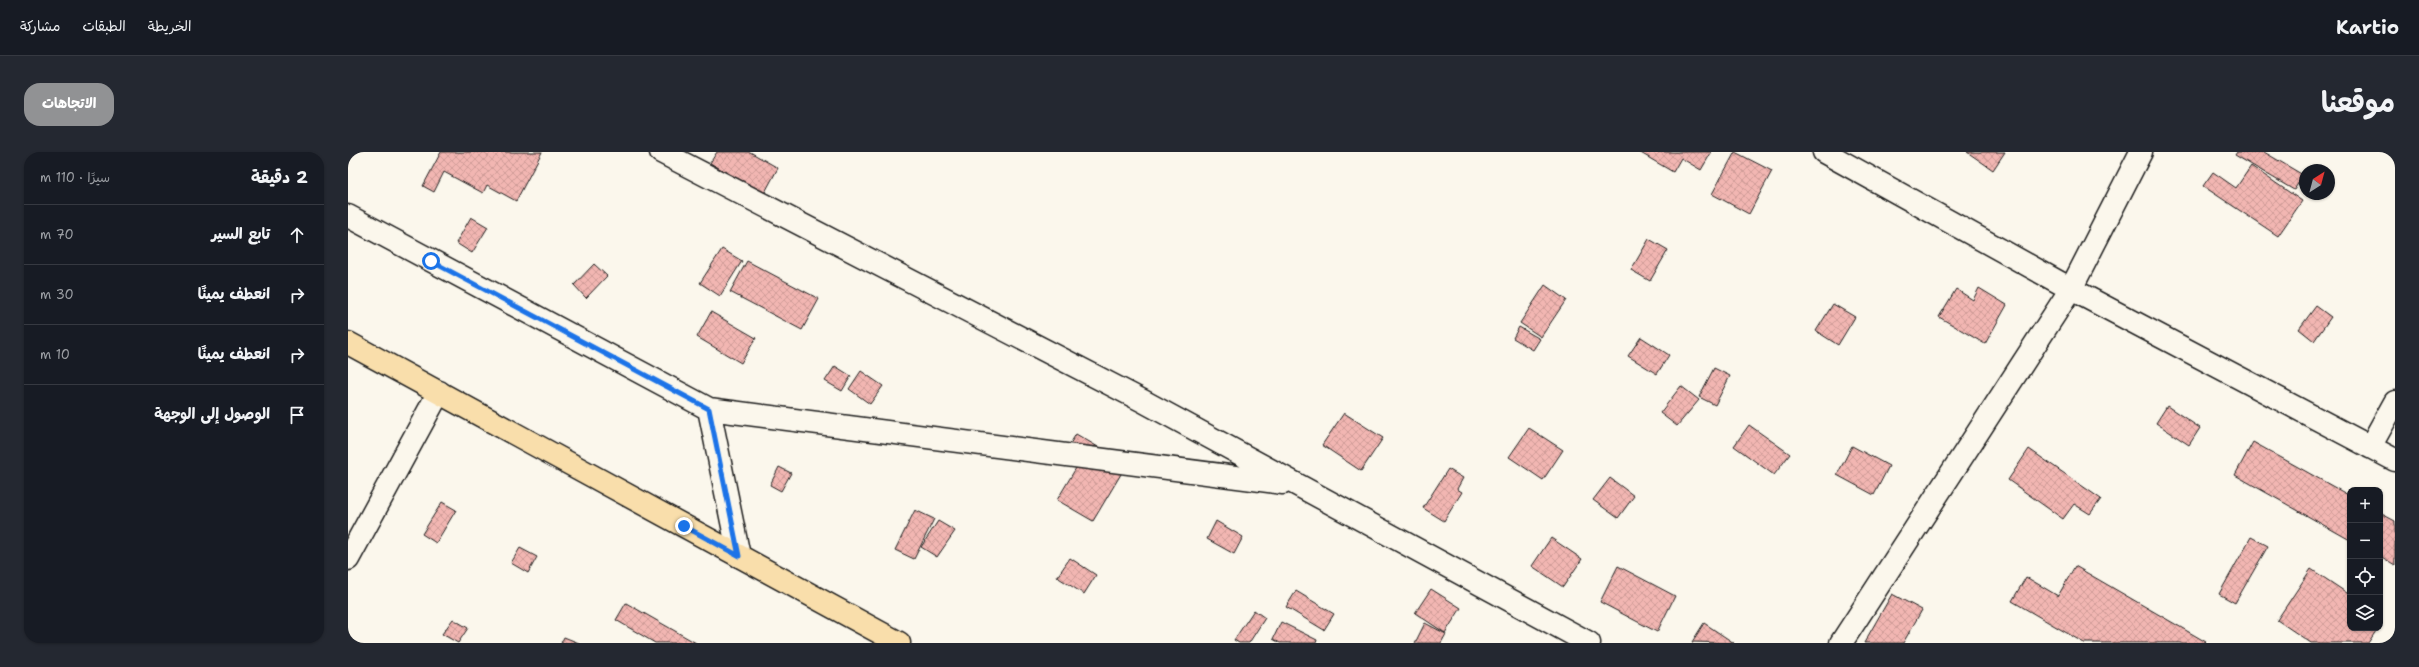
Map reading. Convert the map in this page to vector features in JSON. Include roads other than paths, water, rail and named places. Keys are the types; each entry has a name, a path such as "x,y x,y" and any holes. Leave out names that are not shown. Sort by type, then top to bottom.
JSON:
{"main road":[{"path":"348,343 899,643"}],"street":[{"path":"661,152 1143,401 1589,643"},
{"path":"1824,152 2071,290 2395,460"},
{"path":"1841,643 2071,290 2141,152"},
{"path":"348,216 709,409 1296,484"},
{"path":"348,558 439,392"},
{"path":"2370,447 2395,402"},
{"path":"709,409 739,556"}]}
